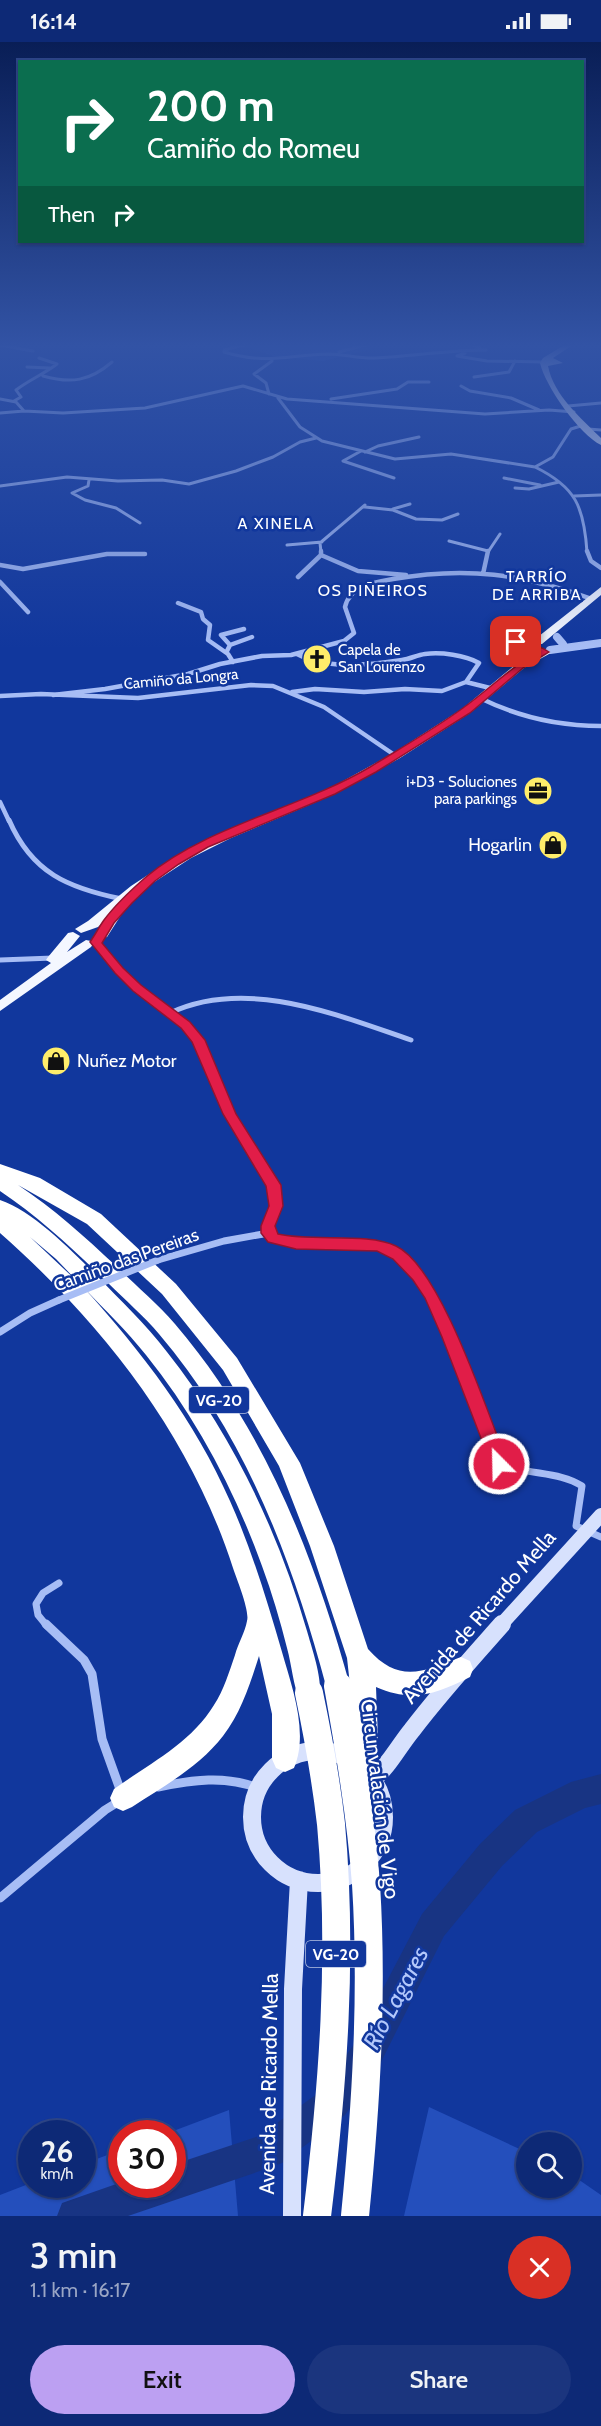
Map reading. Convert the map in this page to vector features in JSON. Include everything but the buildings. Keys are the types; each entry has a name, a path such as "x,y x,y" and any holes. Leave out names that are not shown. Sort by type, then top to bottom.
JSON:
{"highway":[{"path":"0,1171 33,1184 94,1219 169,1290 230,1364 289,1464 322,1546 358,1656 366,1726 366,1773"},
{"name":"Circunvalación de Vigo","path":"0,1182 72,1236 166,1328 227,1412 272,1493 312,1597 338,1686 348,1733 362,1837 369,1936 370,1993 365,2126 355,2216"},
{"name":"VG-20","path":"0,1207 52,1244 132,1324 169,1370 206,1426 234,1477 262,1536 296,1635 317,1728 335,1889 337,2000 327,2142 317,2216"},
{"path":"0,1222 27,1244 84,1301 135,1362 172,1415 222,1508 238,1547 276,1676 284,1714 287,1747 285,1759"},
{"path":"123,1798 185,1755 206,1737 223,1715 236,1689 260,1619"},
{"path":"358,1656 378,1677 400,1684 427,1683 460,1668"}],"main road":[{"path":"18,993 77,933 93,924 151,878 204,845 331,792 381,764 401,759 413,746 495,689 546,645 580,609 595,599 601,590"},
{"path":"546,645 580,609"},
{"path":"0,1007 95,940 108,922 151,878"},
{"path":"77,933 94,928 95,940"},
{"path":"77,933 78,943 95,940"},
{"name":"Avenida de Ricardo Mella","path":"366,1773 384,1770 410,1732 460,1668 594,1534 601,1515"},
{"path":"324,1750 350,1759 366,1773 382,1807 383,1822 375,1849 366,1861 343,1878 329,1882 299,1880 274,1866 258,1843 252,1815 258,1788 270,1772 285,1759 297,1753 324,1750"},
{"name":"Avenida de Ricardo Mella","path":"292,2216 293,1989 299,1880"}],"street":[{"path":"0,486 51,478 162,480 189,484 273,458 294,445"},
{"path":"333,445 400,459 451,454 521,466 536,466 553,457 560,445"},
{"path":"385,445 363,451 343,461 394,478"},
{"path":"536,466 554,476 574,496 585,530 588,557 592,564 601,568"},
{"path":"504,478 544,486"},
{"path":"89,480 88,486 72,493 85,500 116,508 140,523"},
{"path":"515,488 529,489 559,482"},
{"path":"574,496 601,495"},
{"path":"390,510 410,504"},
{"path":"298,577 317,561 321,555 319,548 322,542 365,506 390,510 416,519 442,519 458,514"},
{"path":"483,574 488,551 500,534"},
{"path":"449,541 488,551"},
{"path":"287,545 322,542"},
{"path":"0,565 22,569 107,554 145,554"},
{"path":"321,555 358,571 412,576"},
{"path":"53,695 114,688 145,680 188,674 262,656 296,654 308,649 334,645 351,637 354,633 345,609 346,603 355,591 371,584 412,576 443,571 483,574 541,582 595,599"},
{"path":"0,582 28,612"},
{"path":"178,603 198,609 210,625 208,638 210,642 227,651 233,662"},
{"path":"531,623 511,633 516,642 546,645 601,643"},
{"path":"230,645 221,636 222,633 244,629"},
{"path":"227,651 230,645 252,637"},
{"path":"546,645 583,644"},
{"path":"296,654 312,662 358,665 404,660 426,654 469,657 479,663 466,682 495,689"},
{"name":"Camiño da Longra","path":"292,692 315,689 364,692 405,689 442,691 466,682"},
{"name":"Camiño da Longra","path":"0,696 148,697 262,685 292,692 308,702 324,707 401,759"},
{"path":"482,699 520,715 570,724 601,726"},
{"path":"0,802 18,838 40,865 66,884 83,891 123,899"},
{"path":"95,940 105,956 137,988 194,1033 230,1114 273,1185 276,1206 268,1226 269,1233 281,1241 377,1246 399,1255 419,1276 431,1296 450,1337 496,1459 505,1466 570,1478 582,1486 576,1526 594,1534"},
{"path":"0,960 50,958"},
{"path":"170,1013 181,1008 215,1001 265,999 307,1007 411,1041"},
{"name":"Camiño das Pereiras","path":"0,1332 30,1313 158,1260 224,1241 269,1233"},
{"path":"59,1583 42,1594 37,1600 36,1610 54,1633 80,1653 90,1669 97,1694 99,1729 104,1751 123,1798"},
{"path":"0,1898 105,1810 123,1798 172,1784 206,1780 229,1779 248,1783 258,1788"}],"shaded area":[{"path":"429,2107 516,2147 516,2198 582,2198 582,2182 601,2195 601,2216 404,2216"},
{"path":"229,2110 238,2216 0,2216 0,2195 18,2188 18,2198 96,2198 96,2159 108,2155 108,2198 186,2198 186,2126"}],"waterway":[{"name":"Río Lagares","path":"186,2178 269,2150 333,2103 366,2056 433,1925 491,1855 526,1821 582,1793 601,1789"},
{"name":"Río Lagares","path":"75,2216 128,2198"}],"place":[{"name":"Capela de San Lourenzo","path":"317,659"},
{"name":"i+D3 - Soluciones para parkings","path":"538,791"},
{"name":"Hogarlin","path":"553,845"},
{"name":"Nuñez Motor","path":"56,1061"}],"district":[{"name":"A XINELA","path":"276,523"},
{"name":"TARRÍO DE ARRIBA","path":"537,585"},
{"name":"OS PIÑEIROS","path":"373,590"}],"route":[{"path":"499,1464 450,1337 419,1276 399,1255 377,1246 296,1244 273,1238 268,1226 276,1206 273,1185 230,1114 194,1033 137,988 105,956 96,942 108,922 128,900 151,878 175,861 204,845 331,792 372,770 466,711 520,666 545,652 535,651 531,646 516,642"}]}
